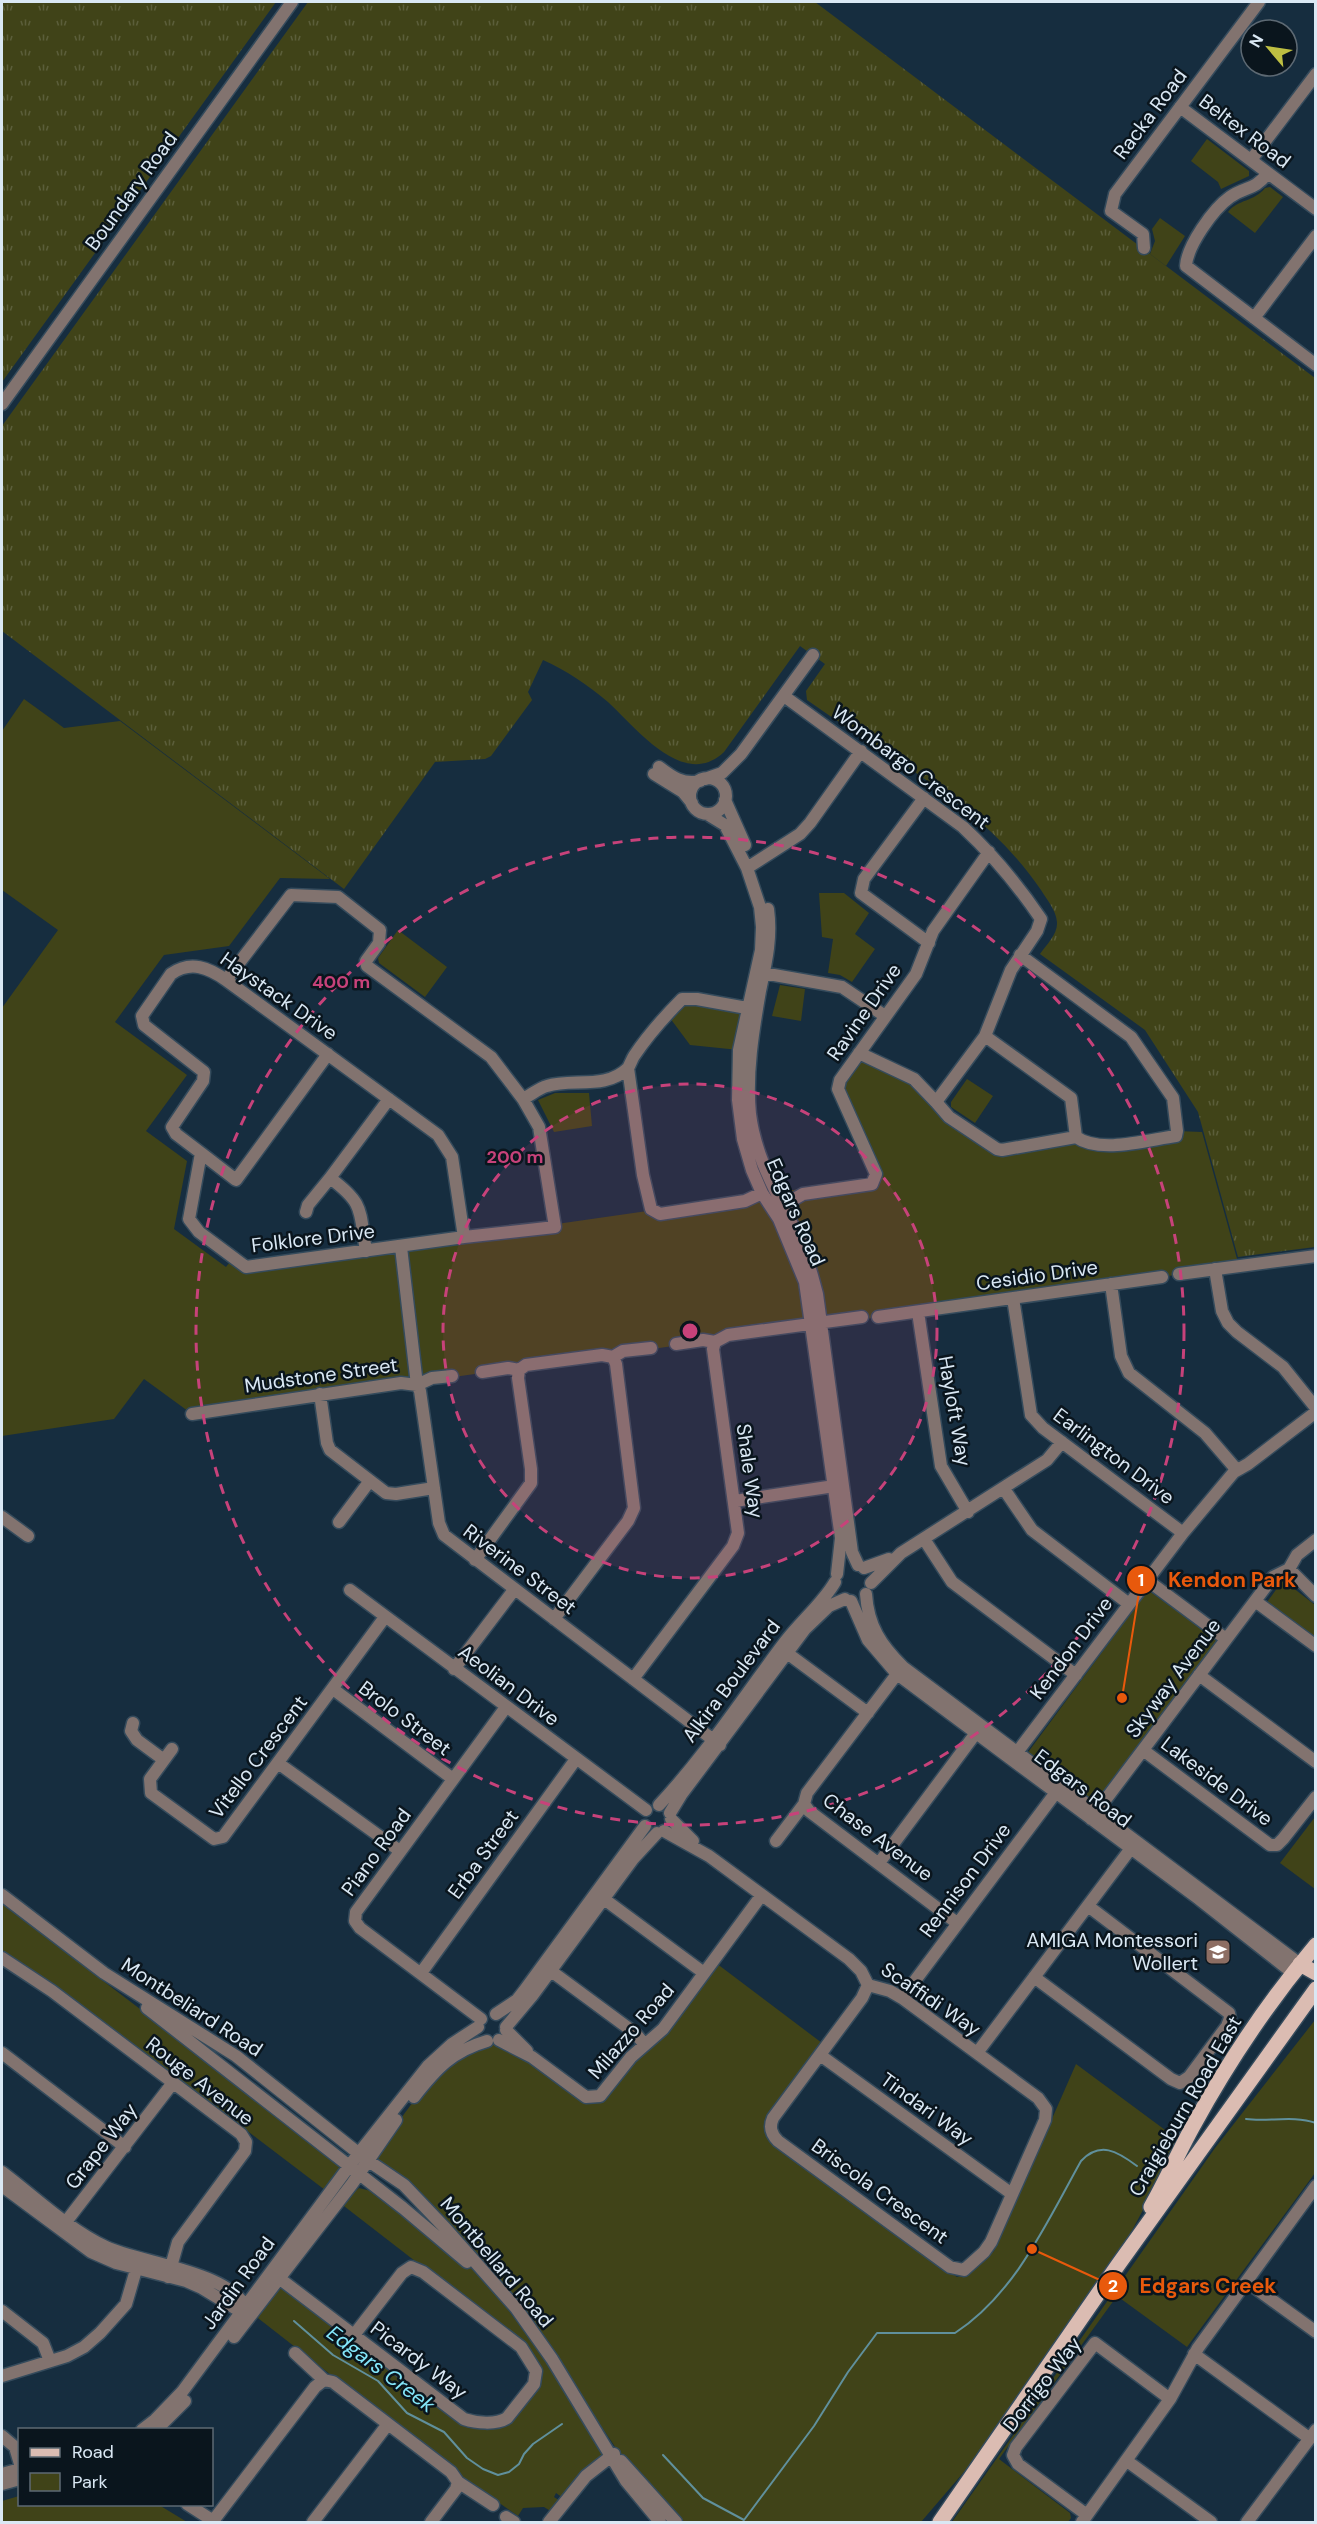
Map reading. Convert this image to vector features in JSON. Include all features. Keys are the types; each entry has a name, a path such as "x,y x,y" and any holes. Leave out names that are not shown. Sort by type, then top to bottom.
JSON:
{"main road":[{"name":"Craigieburn Road East","path":"1118,2265 1228,2065 1296,1968 1316,1945"},
{"name":"Edgars Road","path":"1296,1968 1316,1973"},
{"name":"Edgars Road","path":"1296,1968 1316,1988"},
{"name":"Craigieburn Road East","path":"939,2523 1118,2265 1316,1988"},
{"name":"Craigieburn Road East","path":"927,2523 983,2458"}],"street":[{"name":"Boundary Road","path":"2,404 292,2"},
{"name":"Racka Road","path":"1144,248 1143,234 1111,211 1112,201 1122,184 1259,2"},
{"path":"1251,160 1316,75"},
{"name":"Beltex Road","path":"1180,107 1316,208"},
{"path":"1269,173 1260,184 1232,195 1223,202 1194,241 1186,255 1186,266 1316,365"},
{"path":"1254,318 1316,236"},
{"path":"692,804 692,790 702,780 722,773 741,754 813,655"},
{"name":"Wombargo Crescent","path":"784,696 963,827 989,852 1019,888 1041,920 1011,970 985,1036 936,1102"},
{"path":"751,866 800,834 810,824 861,751"},
{"path":"726,798 721,784 712,779 681,781 657,771 683,792 700,812 707,814 719,810 726,798 732,772 741,754"},
{"name":"Edgars Road","path":"726,798 734,824 767,904 770,926 769,952 747,1008 739,1050 738,1100 743,1139 762,1193 779,1219 805,1282 815,1324 838,1486 852,1552 861,1567"},
{"path":"924,798 864,879 861,893 928,943"},
{"name":"Edgars Road","path":"707,814 724,825 751,866"},
{"name":"Ravine Drive","path":"783,1206 803,1194 872,1184 876,1174 838,1089 840,1080 916,974 933,931 989,852"},
{"path":"226,980 291,895 338,897 380,930 379,943 366,961 367,966 491,1057 523,1099 547,1086 564,1083 589,1084 611,1077 627,1068 667,1014 682,999 697,999 747,1008"},
{"path":"985,1036 1071,1098 1076,1137 1085,1144 1101,1146 1176,1136 1173,1098 1131,1037 1020,955"},
{"name":"Haystack Drive","path":"201,1154 176,1134 172,1126 203,1081 204,1072 144,1025 142,1016 167,979 177,970 208,967 438,1135 453,1157 464,1237"},
{"path":"760,972 842,987 885,1016"},
{"name":"Edgars Road","path":"760,972 749,1082 750,1113 755,1142 763,1166 808,1261 817,1294 815,1324"},
{"path":"859,1053 914,1079 949,1117 997,1149 1076,1137"},
{"path":"201,1154 236,1180 328,1054"},
{"path":"627,1068 643,1175 651,1209 660,1214 744,1201 762,1193"},
{"path":"306,1212 308,1205 389,1099"},
{"name":"Folklore Drive","path":"201,1154 189,1219 199,1232 246,1267 555,1227 539,1127 523,1099"},
{"path":"330,1178 350,1194 359,1205 366,1251"},
{"name":"Riverine Street","path":"400,1247 417,1385 420,1391 440,1529 448,1540 716,1742"},
{"path":"1179,1274 1316,1256"},
{"path":"1215,1269 1222,1311 1228,1323 1283,1366 1316,1410"},
{"path":"1111,1284 1162,1277"},
{"name":"Cesidio Drive","path":"878,1317 1111,1284 1121,1356 1129,1373 1205,1433 1236,1469"},
{"name":"Earlington Drive","path":"1013,1298 1031,1415 1043,1428 1183,1533"},
{"name":"Hayloft Way","path":"918,1312 941,1466 968,1512"},
{"path":"676,1344 703,1340 715,1342 728,1335 862,1317"},
{"name":"Shale Way","path":"633,1679 733,1546 738,1527 713,1349 715,1342"},
{"path":"482,1372 508,1368 519,1370 526,1365 564,1359 602,1355 613,1357 621,1352 651,1348"},
{"path":"554,1619 628,1521 634,1508 618,1376 613,1357"},
{"path":"475,1560 531,1483 518,1378 519,1370"},
{"name":"Mudstone Street","path":"192,1414 407,1382 417,1385 432,1378 452,1376"},
{"path":"320,1394 328,1447 369,1482 391,1494 434,1488"},
{"name":"Kendon Drive","path":"1014,1756 1183,1533 1236,1469 1248,1464 1316,1410"},
{"path":"901,1553 860,1599 848,1600 838,1593 836,1578 846,1566 861,1567 901,1553 1047,1460 1062,1442"},
{"path":"339,1522 369,1482"},
{"path":"735,1501 838,1486"},
{"name":"Edgars Road","path":"836,1578 841,1538 838,1486"},
{"path":"1004,1489 1032,1530 1129,1604"},
{"path":"2,1517 28,1536"},
{"path":"924,1539 952,1582 1076,1675"},
{"name":"Skyway Avenue","path":"1093,1816 1273,1577 1289,1569 1297,1555 1316,1540"},
{"path":"861,1567 869,1575 869,1589"},
{"path":"1289,1569 1316,1596"},
{"name":"Alkira Boulevard","path":"671,1816 716,1742 798,1625 827,1595 836,1578"},
{"path":"1147,1580 1226,1639"},
{"name":"Edgars Road","path":"869,1589 872,1629 892,1656 912,1674 1198,1899 1296,1968"},
{"name":"Aeolian Drive","path":"350,1590 646,1810"},
{"path":"454,1669 514,1590"},
{"name":"Edgars Road","path":"848,1600 868,1640 897,1674 976,1733 1014,1756"},
{"name":"Alkira Boulevard","path":"659,1805 716,1742 822,1611 833,1603 848,1600"},
{"path":"1255,1601 1316,1646"},
{"name":"Vitello Crescent","path":"172,1749 150,1779 151,1793 214,1839 223,1837 385,1617"},
{"path":"788,1653 868,1713"},
{"name":"Chase Avenue","path":"776,1841 804,1804 807,1793 897,1674"},
{"path":"1199,1675 1316,1762"},
{"name":"Brolo Street","path":"333,1689 453,1779"},
{"name":"Piano Road","path":"480,2023 421,1973 360,1928 355,1921 356,1912 506,1707"},
{"path":"133,1724 131,1731 138,1740 164,1760"},
{"path":"879,1863 976,1733"},
{"name":"Lakeside Drive","path":"1143,1750 1270,1845 1280,1843 1316,1797"},
{"name":"Erba Street","path":"421,1973 576,1759"},
{"path":"278,1763 400,1851"},
{"name":"Rennison Drive","path":"902,1998 1058,1789"},
{"name":"Chase Avenue","path":"804,1804 809,1811 957,1923"},
{"path":"659,1805 671,1816 669,1826 633,1859 551,1971 500,2035 468,2046 445,2061 363,2156 436,2058 488,2015 496,2014 517,2000 524,1992 645,1826 643,1817 646,1810 650,1806 659,1805"},
{"name":"Scaffidi Way","path":"671,1816 708,1856 849,1959 861,1971 868,1985 890,1991 902,1998 1042,2101 1046,2109"},
{"path":"645,1826 660,1832"},
{"name":"Scaffidi Way","path":"660,1832 708,1856"},
{"path":"977,2053 1133,1846"},
{"name":"Montbeliard Road","path":"2,1895 104,1974 236,2056 363,2156"},
{"name":"Milazzo Road","path":"500,2035 589,2098 600,2096 631,2057 663,2030 761,1896"},
{"path":"604,1899 704,1973"},
{"path":"1034,1977 1174,2081 1180,2083 1189,2077 1227,2026 1229,2013 1088,1906"},
{"name":"Rouge Avenue","path":"2,1958 52,1992 240,2134 247,2144 245,2151 178,2242 169,2271"},
{"path":"551,1971 635,2033 645,2045"},
{"path":"104,1974 354,2170 474,2268 552,2359"},
{"name":"Briscola Crescent","path":"868,1985 862,1998 774,2118 771,2123 772,2134 950,2267 960,2271 964,2270 984,2252 991,2242 1045,2120 1046,2109"},
{"path":"496,2014 503,2019 500,2035"},
{"path":"480,2023 480,2036 500,2035"},
{"path":"2,2053 125,2147"},
{"name":"Tindari Way","path":"820,2055 1012,2194"},
{"name":"Grape Way","path":"64,2226 172,2084"},
{"name":"Jardin Road","path":"145,2428 182,2392 275,2275 363,2156"},
{"name":"Montbellard Road","path":"363,2156 404,2185 454,2237 516,2308 552,2359 610,2451"},
{"path":"2,2172 100,2256 169,2271 192,2272 216,2283 245,2312"},
{"path":"2,2186 64,2226"},
{"path":"1084,2519 1170,2399 1194,2355 1316,2186"},
{"path":"2,2376 67,2356 84,2347 114,2320 131,2295 137,2264"},
{"name":"Picardy Way","path":"275,2275 464,2419 496,2422 507,2418 534,2384 536,2372 521,2347 423,2272 411,2268 402,2273 354,2335"},
{"path":"1246,2282 1316,2332"},
{"path":"2,2312 43,2343 50,2361"},
{"name":"Jardin Road","path":"158,2428 184,2402 245,2312"},
{"name":"Dorrigo Way","path":"1084,2519 1018,2464 1013,2455 1016,2447 1095,2343 1170,2399"},
{"path":"295,2354 324,2380 333,2382 451,2472 458,2482 493,2505"},
{"path":"1194,2355 1312,2434 1247,2523"},
{"path":"189,2506 214,2522 315,2387 324,2380"},
{"path":"313,2523 388,2424"},
{"path":"2,2436 15,2447 18,2457"},
{"path":"549,2523 579,2483 610,2451"},
{"path":"610,2451 626,2481 660,2523"},
{"path":"610,2451 676,2523"},
{"path":"1127,2461 1205,2521"},
{"path":"2,2474 18,2470"},
{"path":"590,2473 604,2470 614,2473 652,2523"},
{"path":"2,2484 18,2480"},
{"path":"431,2523 456,2489 458,2482"}],"green space":[{"path":"2,2 276,2 2,382"},
{"path":"308,2 815,2 1315,378 1315,1247 1238,1257 1198,1112 1145,1030 1040,954 1056,931 1055,913 1018,860 992,833 933,785 807,700 806,691 825,664 800,646 724,752 709,762 693,764 677,760 662,751 593,690 543,660 528,692 532,700 491,756 485,759 435,762 344,889 2,631 2,426"},
{"path":"1207,139 1249,171 1249,176 1221,189 1218,182 1191,161"},
{"path":"1270,187 1283,197 1255,233 1228,212 1236,205"},
{"path":"1160,218 1185,236 1166,266 1150,254 1155,241 1152,229"},
{"path":"24,699 64,728 120,721 330,879 280,878 229,946 164,955 115,1022 187,1075 146,1131 187,1161 174,1229 226,1267 233,1258 250,1268 870,1179 838,1089 859,1053 914,1079 949,1117 997,1149 1076,1137 1085,1144 1177,1131 1202,1132 1239,1266 192,1414 144,1379 114,1419 2,1436 2,1008 58,930 2,890 2,731"},
{"path":"819,893 844,893 869,913 855,934 875,949 852,982 840,975 828,973 833,939 822,937"},
{"path":"398,930 447,967 425,997 379,963 378,958"},
{"path":"780,985 805,989 801,1021 772,1016"},
{"path":"682,999 747,1008 739,1050 690,1045 667,1014"},
{"path":"967,1079 993,1096 975,1123 951,1107 951,1102"},
{"path":"555,1093 589,1093 592,1126 554,1132 538,1100"},
{"path":"1283,1580 1315,1605 1315,1638 1267,1602"},
{"path":"1148,1590 1219,1642 1096,1807 1026,1755"},
{"path":"1315,1817 1315,1889 1280,1863"},
{"path":"2,1904 336,2158 341,2172 325,2190 62,1990 2,1953"},
{"path":"716,1963 822,2043 770,2114 773,2142 957,2277 968,2274 994,2251 1076,2064 1180,2141 1129,2236 975,2459 921,2522 680,2522 622,2457 521,2308 371,2159 421,2091 446,2062 499,2042 590,2101"},
{"path":"1315,2020 1315,2173 1187,2347 1117,2296 999,2459 1070,2513 1071,2518 1068,2522 952,2522 1215,2148"},
{"path":"359,2188 371,2191 471,2268 500,2299 551,2367 602,2451 602,2457 563,2498 556,2493 554,2497 560,2501 552,2512 544,2507 523,2508 518,2516 458,2474 254,2315 274,2288 282,2286 458,2420 495,2426 539,2384 541,2377 521,2343 340,2203"},
{"path":"18,2496 18,2506 161,2506 187,2522 2,2522 2,2501"}],"waterway":[{"name":"Edgars Creek","path":"1246,2119 1299,2119 1316,2123"},
{"name":"Edgars Creek","path":"663,2455 703,2498 744,2520 814,2426 848,2372 877,2333 955,2333 976,2317 1012,2278 1042,2232 1081,2161 1095,2151 1109,2150 1137,2166"},
{"name":"Edgars Creek","path":"294,2321 333,2355 378,2381 407,2413 444,2432 467,2458 483,2469 498,2475 509,2472 519,2464 533,2444 562,2424"}],"place":[{"name":"Kendon Park","path":"1122,1698"},
{"name":"AMIGA Montessori Wollert","path":"1218,1952"},
{"name":"Edgars Creek","path":"1032,2249"}]}
